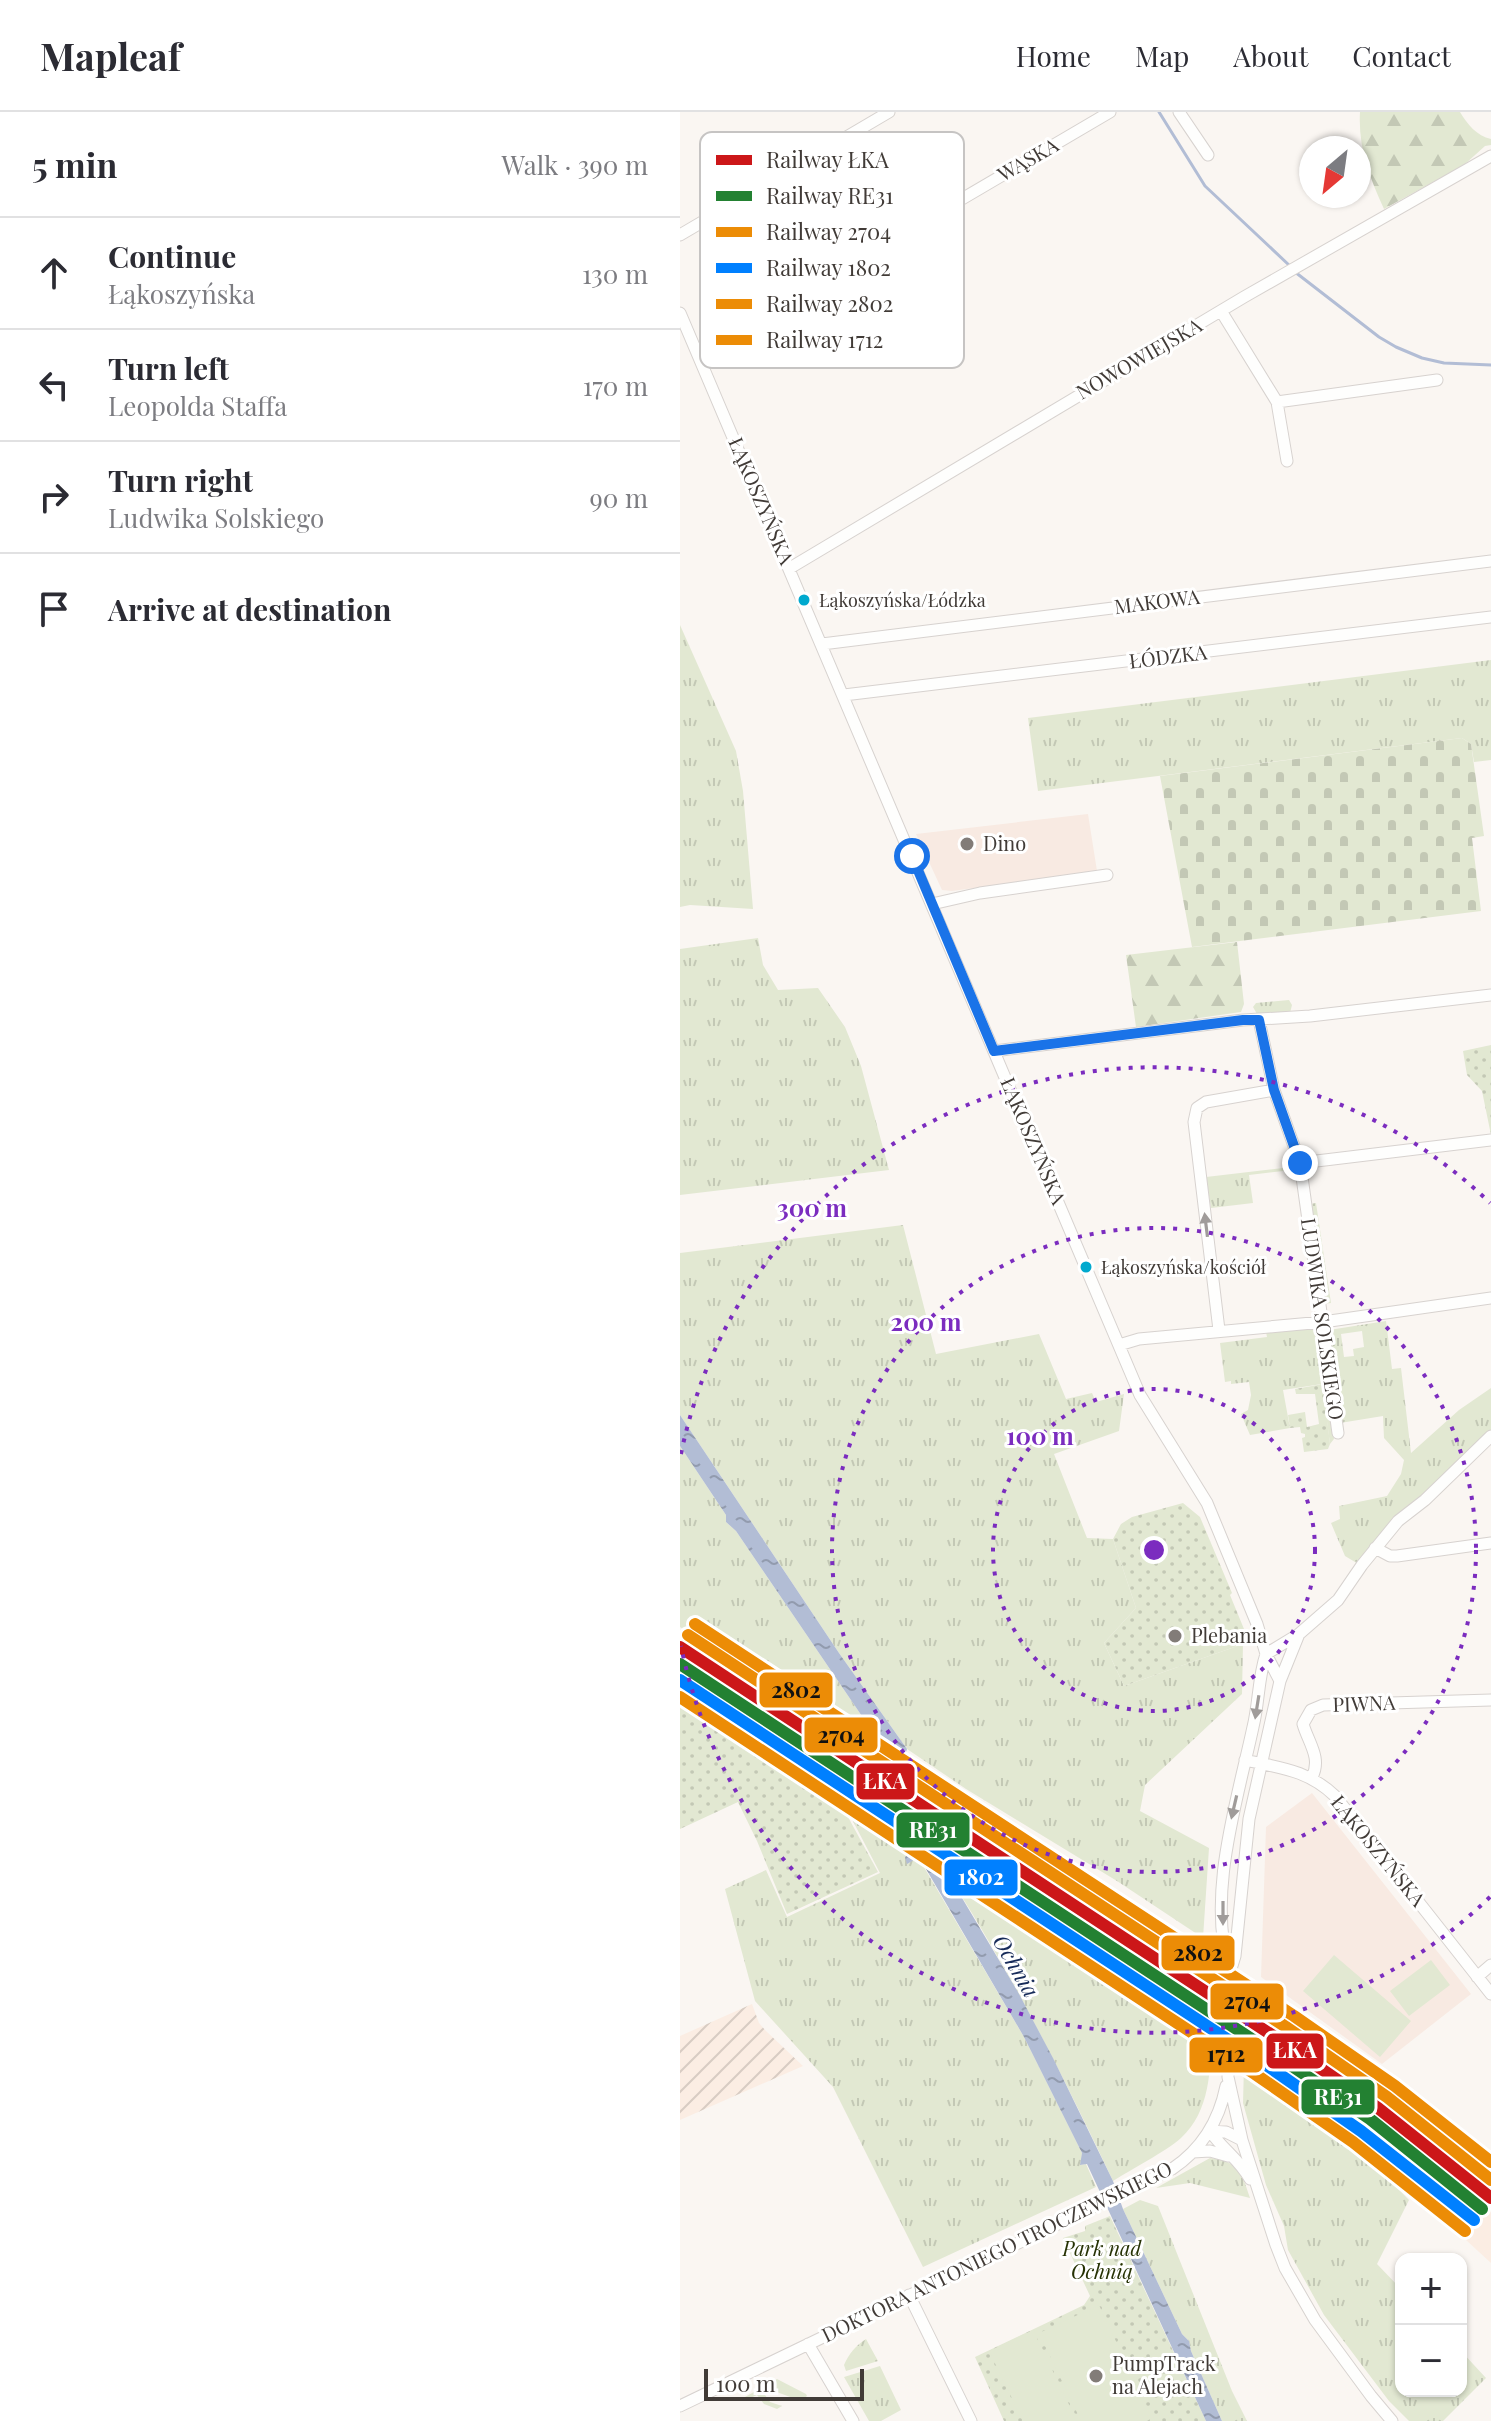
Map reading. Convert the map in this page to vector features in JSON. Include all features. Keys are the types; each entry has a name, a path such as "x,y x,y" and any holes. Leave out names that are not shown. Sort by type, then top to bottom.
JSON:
{"street":[{"path":"855,132 889,112"},
{"name":"WĄSKA","path":"964,198 1110,112"},
{"path":"1179,112 1208,155"},
{"name":"NOWOWIEJSKA","path":"790,568 1221,311 1491,156"},
{"path":"680,235 700,223"},
{"path":"1221,311 1277,402 1287,461"},
{"name":"ŁĄKOSZYŃSKA","path":"680,313 700,359"},
{"name":"ŁĄKOSZYŃSKA","path":"704,368 1140,1395 1207,1503 1254,1616 1266,1654 1280,1681"},
{"path":"1277,402 1437,380"},
{"name":"MAKOWA","path":"822,644 1491,561"},
{"name":"ŁÓDZKA","path":"844,695 1491,617"},
{"path":"932,904 980,893 1107,875"},
{"path":"994,1051 1243,1020 1310,1016 1491,995"},
{"name":"LUDWIKA SOLSKIEGO","path":"1259,1020 1274,1090 1300,1163 1338,1433"},
{"path":"1219,1330 1194,1122 1197,1108 1206,1102 1274,1090"},
{"path":"1300,1163 1491,1140"},
{"path":"1119,1345 1139,1339 1323,1322 1491,1298"},
{"path":"1266,1654 1299,1634 1338,1600 1398,1521 1425,1500 1491,1436"},
{"path":"1375,1548 1397,1556 1491,1543"},
{"path":"1299,1634 1280,1681 1249,1819 1235,1956 1230,1972 1228,2077 1242,2140 1260,2198 1295,2289 1392,2421"},
{"path":"1266,1654 1279,1657 1293,1650"},
{"name":"ŁĄKOSZYŃSKA","path":"1266,1654 1245,1760 1312,1777 1335,1796 1491,1994"},
{"name":"PIWNA","path":"1312,1777 1317,1769 1315,1754 1303,1724 1311,1710 1323,1705 1491,1700"},
{"path":"1230,1972 1222,1923 1225,1854 1245,1760"},
{"path":"1477,1977 1491,1965"},
{"name":"DOKTORA ANTONIEGO TROCZEWSKIEGO","path":"680,2406 1172,2169 1193,2152 1210,2131 1222,2108 1228,2077"},
{"path":"1210,2131 1226,2132 1242,2140"},
{"path":"1210,2131 1220,2146 1236,2158 1260,2198"},
{"path":"1193,2152 1210,2151 1236,2158"},
{"path":"909,2295 971,2421"},
{"path":"808,2344 853,2421"}],"shaded area":[{"path":"1088,814 1097,871 952,891 942,890 916,834"},
{"path":"1312,1793 1471,1994 1382,2064 1261,1977 1266,1827"},
{"path":"752,2004 759,2023 803,2066 680,2120 680,2036"},
{"path":"1265,2015 1280,2021 1386,2093 1491,2176 1491,2263 1341,2132 1264,2052 1271,2042"}],"green space":[{"path":"1360,112 1460,112 1473,129 1491,139 1491,145 1485,146 1464,165 1384,209 1371,176 1371,136 1361,136"},
{"path":"680,625 736,751 743,791 753,909 680,907"},
{"path":"1491,660 1491,760 1474,762 1471,744 1462,738 1038,791 1028,718"},
{"path":"1462,738 1471,744 1484,836 1472,838 1481,911 1192,947 1160,776"},
{"path":"758,938 763,965 778,990 818,988 845,1027 861,1066 889,1170 680,1195 680,949"},
{"path":"1237,942 1244,1004 1241,1012 1136,1027 1126,955"},
{"path":"1289,1000 1292,1005 1290,1013 1257,1014 1253,1007 1256,1003"},
{"path":"1491,1045 1491,1135 1482,1091 1467,1075 1463,1051"},
{"path":"1292,1167 1292,1170 1249,1175 1253,1203 1211,1208 1206,1177"},
{"path":"1316,1203 1331,1303 1324,1304 1310,1204"},
{"path":"903,1225 936,1354 1039,1334 1066,1399 1092,1393 1096,1402 1124,1394 1119,1431 1054,1454 1087,1538 1113,1539 1136,1608 1104,1643 1124,1686 1243,1644 1242,1694 1145,1785 1140,1811 1209,1848 1203,1938 907,1749 680,1415 680,1253"},
{"path":"1386,1321 1392,1369 1401,1368 1411,1453 1459,1410 1491,1388 1491,1433 1360,1565 1345,1556 1331,1523 1340,1519 1339,1506 1387,1496 1401,1474 1404,1460 1384,1438 1383,1416 1340,1423 1329,1330","holes":["1362,1331 1364,1347 1353,1349 1354,1356 1344,1357 1341,1334"]},
{"path":"1316,1327 1317,1335 1320,1335 1334,1439 1330,1444 1322,1384 1283,1390 1290,1428 1250,1435 1241,1414 1248,1410 1251,1395 1249,1382 1225,1382 1220,1343 1267,1337 1266,1332"},
{"path":"1323,1384 1330,1444 1328,1449 1304,1452 1302,1438 1305,1434 1301,1433 1300,1427 1290,1428 1288,1415 1305,1412 1307,1427 1319,1424 1315,1394 1296,1394 1295,1389"},
{"path":"680,1446 726,1515 726,1522 736,1531 887,1753 885,1764 680,1627"},
{"path":"1183,1503 1200,1517 1232,1593 1230,1595 1244,1629 1243,1644 1124,1686 1104,1643 1136,1608 1113,1539 1121,1524 1132,1517"},
{"path":"680,1701 842,1806 878,1872 787,1914 738,1802 680,1829"},
{"path":"844,1804 896,1810 898,1830 912,1851 908,1863 918,1857 1024,2037 1082,2153 1081,2165 1086,2164 1096,2187 923,2267 833,2087 755,2001 725,1889 766,1870 787,1917 880,1873"},
{"path":"923,1814 1212,2003 1211,2056 1206,2092 1193,2124 1181,2138 1113,2181 1021,1998 943,1866 914,1824"},
{"path":"1334,1955 1411,2021 1380,2057 1303,1991"},
{"path":"1431,1960 1450,1985 1409,2016 1390,1991"},
{"path":"1245,2029 1409,2200 1377,2264 1395,2283 1395,2397 1467,2397 1443,2421 1409,2421 1389,2401 1324,2315 1288,2250 1284,2226 1266,2185 1243,2103"},
{"path":"1210,2158 1227,2162 1238,2170 1250,2198 1190,2183 1156,2188"},
{"path":"1140,2200 1158,2206 1247,2421 1222,2421 1189,2341 1182,2334 1123,2209"},
{"name":"Park nad Ochnią","path":"1110,2216 1206,2421 1004,2421 975,2357 1084,2305 1090,2296 1063,2238 1085,2231 1085,2226"},
{"name":"PumpTrack na Alejach","path":"1099,2305 1152,2418 1147,2421 1081,2421 1039,2333"},
{"path":"1033,2330 1077,2421 1023,2421 989,2351"},
{"path":"866,2339 878,2361 846,2371 844,2365 848,2357"},
{"path":"1467,2357 1486,2378 1467,2397"},
{"path":"880,2366 901,2410 881,2421 869,2421 844,2377"},
{"path":"777,2379 807,2396 801,2401 774,2391 763,2392 770,2402 782,2406 777,2409 764,2404 757,2395 746,2400 745,2397"}],"water":[{"path":"680,1415 907,1749 903,1762 913,1783 920,1817 914,1824 943,1866 1018,1992 1053,2058 1182,2334 1189,2341 1222,2421 1206,2421 1087,2164 1080,2165 1082,2153 1024,2037 919,1857 907,1864 905,1857 912,1850 898,1829 885,1764 887,1753 736,1531 726,1522 726,1515 680,1446"}],"pier":[{"path":"881,1763 918,1788 923,1813 887,1789"}],"waterway":[{"path":"1159,112 1205,186 1290,266"},
{"path":"1295,272 1396,347 1444,363 1491,365"}],"rail line":[{"name":"2802","path":"695,1624 1294,2016 1395,2086 1491,2162"},
{"name":"2704","path":"688,1635 1286,2027 1387,2097 1491,2180"},
{"name":"ŁKA","path":"680,1647 1278,2039 1378,2108 1491,2198"},
{"name":"RE31","path":"680,1664 1270,2051 1370,2119 1482,2209"},
{"name":"1802","path":"680,1680 1262,2062 1361,2131 1474,2220"},
{"name":"1712","path":"680,1697 1255,2074 1353,2142 1465,2231"}],"place":[{"name":"Łąkoszyńska/Łódzka","path":"804,600"},
{"name":"Dino","path":"967,844"},
{"name":"Łąkoszyńska/kościół","path":"1086,1267"},
{"name":"Plebania","path":"1175,1636"},
{"name":"PumpTrack na Alejach","path":"1096,2376"}],"route":[{"path":"912,856 994,1051 1259,1020 1274,1090 1300,1163"}],"water label":[{"name":"Ochnia","path":"1016,1966"}]}
